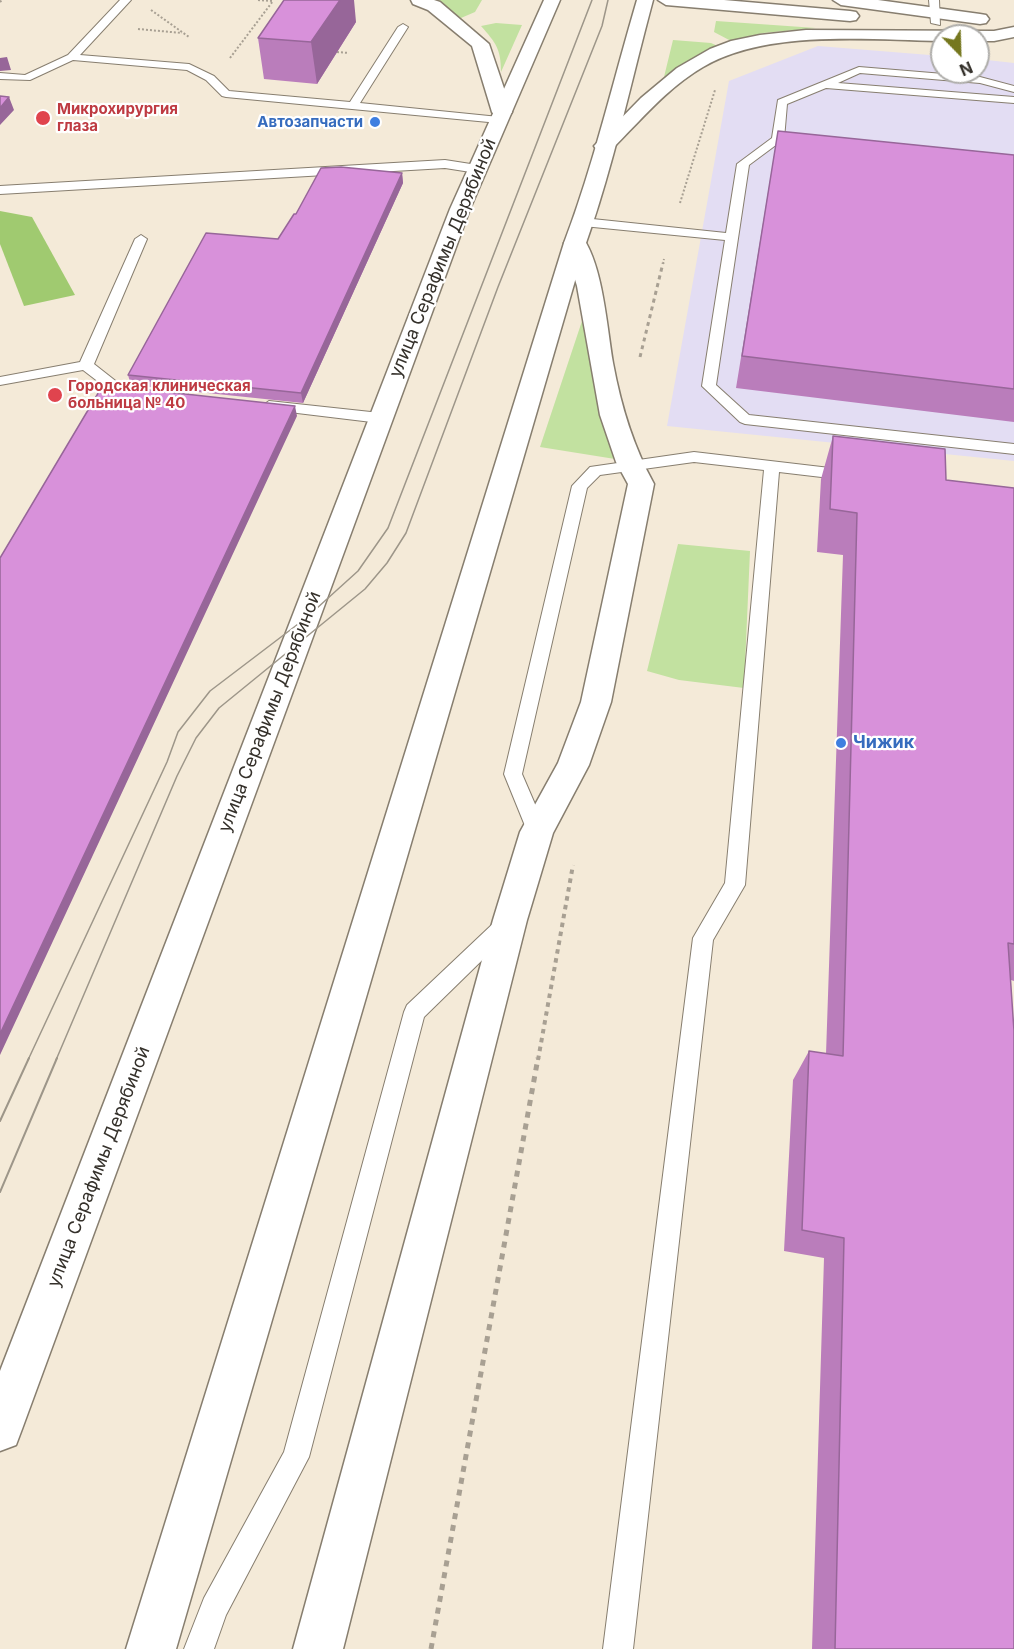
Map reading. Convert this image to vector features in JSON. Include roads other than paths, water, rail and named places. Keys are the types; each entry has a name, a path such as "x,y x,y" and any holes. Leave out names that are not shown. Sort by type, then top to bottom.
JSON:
{"main road":[{"path":"419,0 434,6 480,44 501,116"},
{"name":"улица Серафимы Дерябиной","path":"0,1429 460,209 552,0"},
{"path":"666,0 935,12"},
{"path":"841,0 935,12 1014,30"},
{"path":"151,1649 579,232 595,188 604,146 641,14"},
{"path":"604,146 674,78 697,62 733,48 774,39 812,35 994,36 1014,30"},
{"path":"318,1649 510,920 537,832 573,765 596,702 641,484 629,465 604,386 579,232"}],"lane":[{"path":"0,76 26,78 72,57 126,0"},
{"path":"353,106 403,27"},
{"path":"72,57 189,67 210,78 226,94 353,106 501,116"},
{"path":"1014,89 980,80 859,70 782,102 784,140 743,164 709,386 745,419 1014,449"},
{"path":"822,84 1014,100"},
{"path":"0,190 445,164 477,169"},
{"path":"579,232 732,237"},
{"path":"86,365 141,239"},
{"path":"0,381 86,365 118,390 163,394"},
{"path":"251,404 380,418"},
{"path":"537,832 513,774 580,486 596,471 694,457 862,476"},
{"path":"618,1649 703,938 735,885 772,466"},
{"path":"199,1649 214,1608 296,1457 415,1012 510,920"}],"tram line":[{"path":"28,1060 167,762 178,732 210,691 306,618 358,571 388,528 592,0"},
{"path":"56,1060 177,776 196,738 219,708 365,589 387,563 406,533 498,287 602,26 608,0"},
{"path":"0,1121 29,1058"},
{"path":"0,1192 57,1058"}],"place":[{"name":"Микрохирургия глаза","path":"43,118"},
{"name":"Автозапчасти","path":"375,122"},
{"name":"Городская клиническая больница № 40","path":"55,395"},
{"name":"Чижик","path":"841,743"}]}
